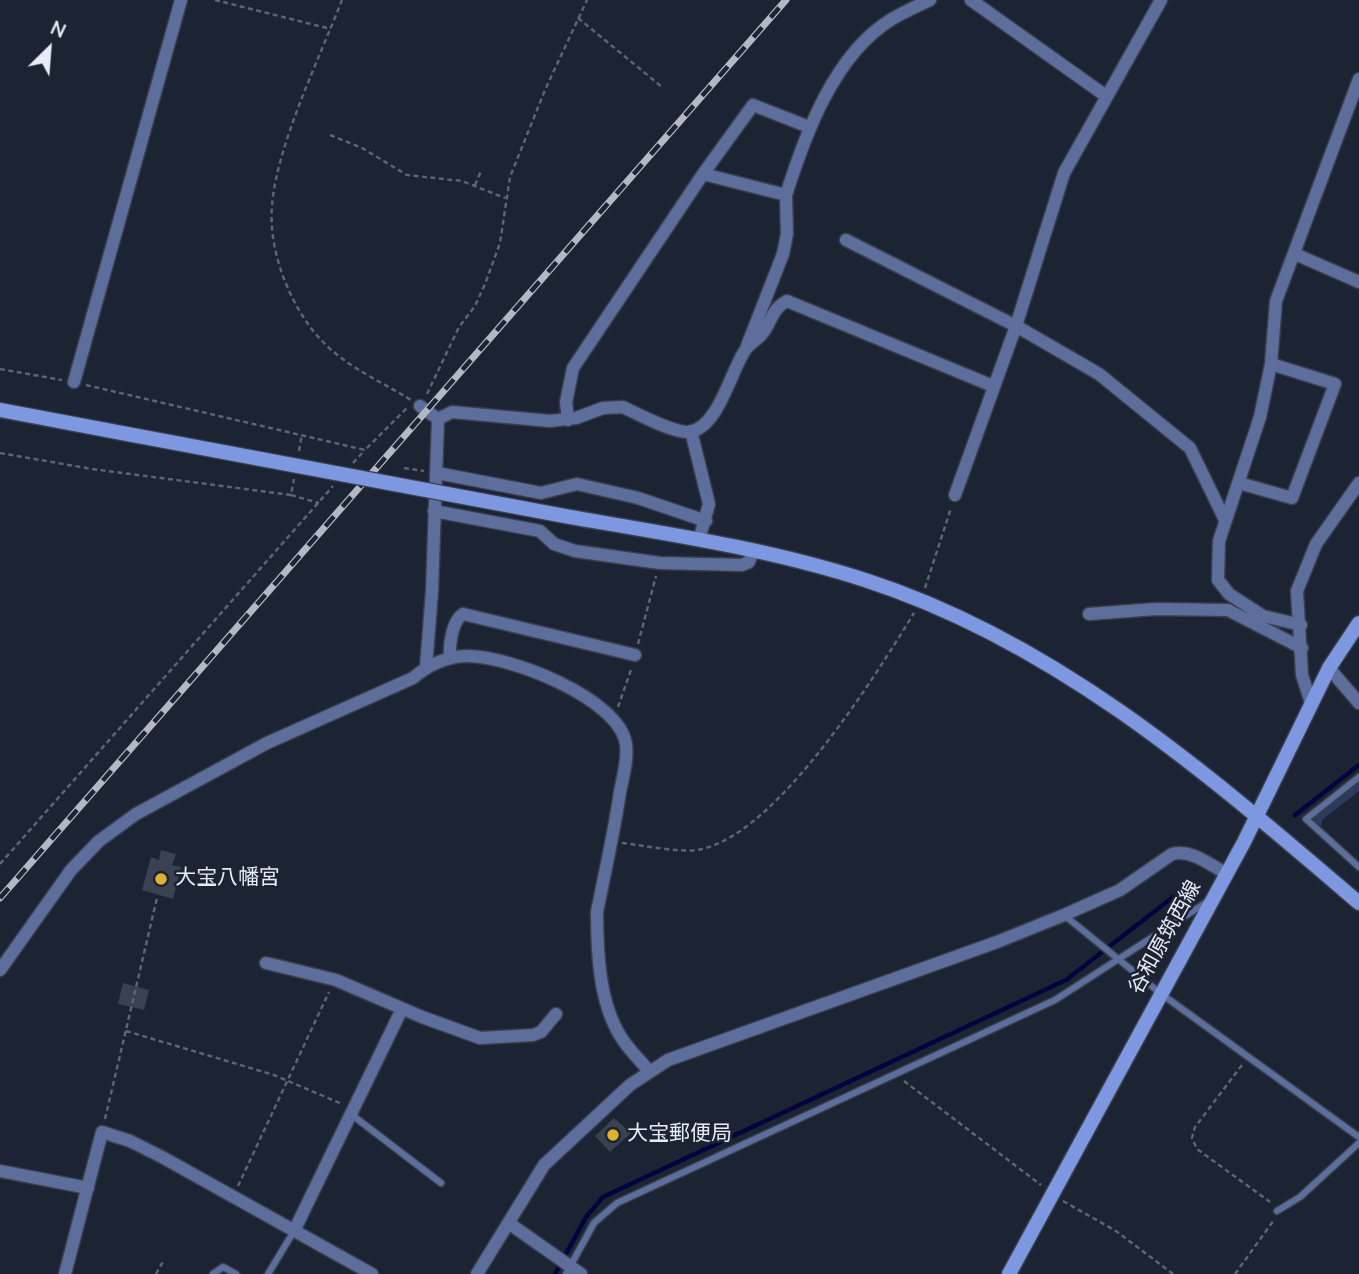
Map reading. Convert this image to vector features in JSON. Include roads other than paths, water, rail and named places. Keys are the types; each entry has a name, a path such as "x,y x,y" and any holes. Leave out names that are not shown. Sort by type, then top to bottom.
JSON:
{"street":[{"path":"75,383 181,0"},
{"path":"438,419 452,412 550,421 568,420 603,408 623,407 680,431 691,432 704,424 723,398 783,254 787,234 786,195 809,127 833,84 873,33 891,20 930,0"},
{"path":"971,0 1106,96"},
{"path":"955,495 1016,326 1061,182 1161,0"},
{"path":"1301,625 1264,616 1228,594 1219,580 1219,541 1261,416 1271,364 1276,301 1359,79"},
{"path":"568,420 566,402 573,368 703,174 753,105 809,127"},
{"path":"703,174 786,195"},
{"path":"846,240 1016,326 1099,374 1190,448 1225,520"},
{"path":"1295,254 1359,282"},
{"path":"767,293 993,386"},
{"path":"745,350 763,333 775,307 786,301"},
{"path":"1239,483 1292,498 1335,384 1271,364"},
{"path":"420,406 438,419"},
{"path":"0,410 699,540 866,580 974,624 1068,675 1158,738 1359,903"},
{"path":"426,667 438,474 438,419"},
{"path":"691,432 709,504 699,540"},
{"path":"438,474 541,493 578,484 638,498 706,521"},
{"path":"1311,703 1302,675 1297,591 1316,544 1359,483"},
{"path":"434,512 540,531 554,544 575,551 660,562 742,565 749,562 753,551"},
{"path":"1089,614 1156,609 1228,610 1302,648"},
{"path":"450,658 451,641 458,617 463,614 635,655"},
{"name":"谷和原筑西線","path":"1009,1274 1257,818 1329,668 1359,623"},
{"path":"0,970 71,870 99,841 136,814 267,744 413,678 426,667 450,658 483,657 527,670 573,692 613,717 623,733 626,754 612,842 597,912 602,975 608,1007 620,1037 649,1071"},
{"path":"1329,668 1359,703"},
{"path":"477,1274 544,1165 649,1071 697,1048 899,978 1064,915 1120,890 1172,854 1181,851 1225,873"},
{"path":"266,963 334,979 402,1009 480,1038 533,1035 541,1032 556,1014"},
{"path":"294,1231 402,1009"},
{"path":"65,1274 102,1132 130,1140 372,1274"},
{"path":"0,1171 88,1188"},
{"path":"510,1224 555,1255 568,1268 581,1274"}],"lane":[{"path":"1359,777 1306,819 1359,867"},
{"path":"568,1268 594,1223 617,1203 1055,1000 1211,899"},
{"path":"1064,915 1160,992 1359,1137"},
{"path":"353,1113 441,1183"},
{"path":"1277,1211 1300,1197 1359,1143"},
{"path":"268,1274 294,1231"},
{"path":"213,1274 223,1267 236,1274"}],"waterway":[{"path":"1295,815 1359,765"},
{"path":"555,1274 586,1217 603,1197 1066,980 1173,897"}],"railway":[{"path":"0,898 786,0"}],"place":[{"name":"大宝八幡宮","path":"161,879"},
{"name":"大宝郵便局","path":"613,1135"}]}
